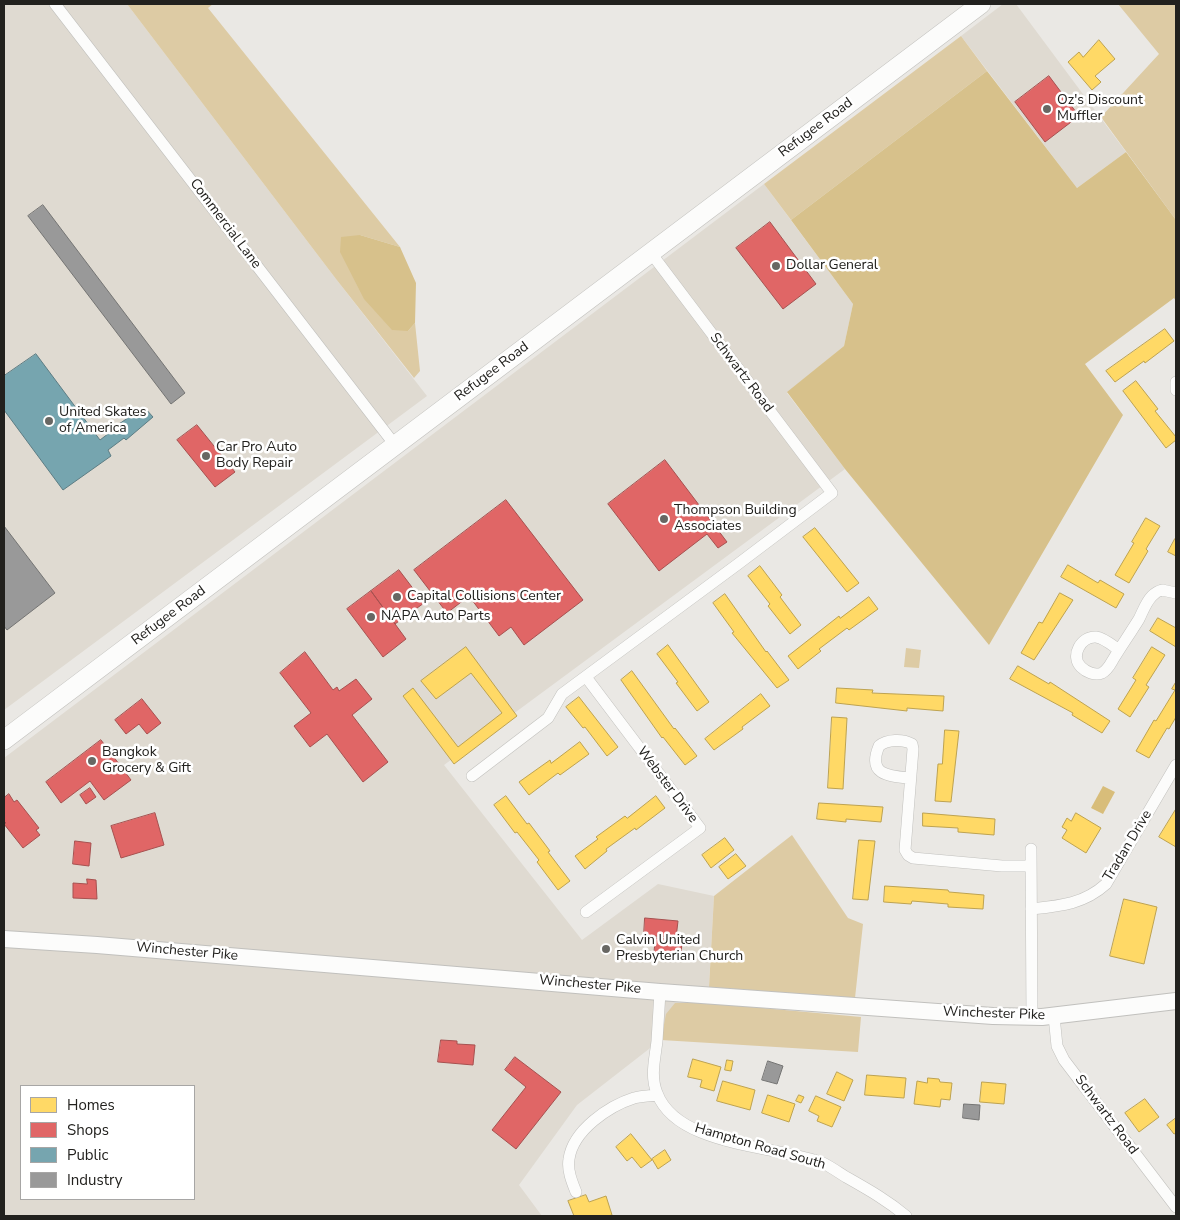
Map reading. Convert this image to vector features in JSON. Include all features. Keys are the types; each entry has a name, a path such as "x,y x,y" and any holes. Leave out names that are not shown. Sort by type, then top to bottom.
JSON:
{"main road":[{"name":"Refugee Road","path":"4,740 981,4"},
{"name":"Winchester Pike","path":"4,939 932,1012 1032,1017 1054,1016 1176,1000"}],"street":[{"name":"Commercial Lane","path":"55,4 395,445"},
{"name":"Schwartz Road","path":"586,677 832,493 651,252"},
{"path":"1176,382 1176,390"},
{"path":"1119,650 1154,594 1162,590 1176,593"},
{"path":"472,776 548,718 562,694 586,677"},
{"name":"Webster Drive","path":"586,677 700,828 586,912"},
{"name":"Tradan Drive","path":"1032,909 1068,905 1095,894 1106,884 1176,765"},
{"path":"910,778 905,850 908,855 913,858 1002,866 1030,866"},
{"path":"1031,849 1032,1017"},
{"name":"Hampton Road South","path":"660,992 653,1069 654,1083 657,1095 671,1114 694,1130 713,1137 823,1164 885,1199 906,1216"},
{"name":"Schwartz Road","path":"1054,1016 1057,1046 1064,1060 1176,1208"},
{"path":"576,1192 569,1174 568,1160 574,1144 588,1126 598,1117 624,1102 636,1097 657,1095"}],"shaded area":[{"path":"4,4 127,4 427,396 4,710"},
{"path":"127,4 213,4 208,8 400,247 360,235 408,331 415,323 420,371 414,378 336,279"},
{"path":"1003,4 1016,4 1126,152 1077,188 961,36"},
{"path":"1118,4 1176,4 1176,220 1101,117 1159,54"},
{"path":"961,36 987,71 791,220 764,184"},
{"path":"987,71 1077,188 1126,152 1176,220 1176,301 1174,298 1085,364 1123,415 989,645 845,469 787,392 844,346 853,304 791,220"},
{"path":"764,184 853,304 844,346 787,393 845,469 444,765 582,940 658,884 714,896 708,1003 577,1105 519,1185 542,1216 4,1216 4,758"},
{"path":"360,235 400,247 416,283 415,323 408,331 392,330 364,299 340,252 341,237"},
{"path":"906,648 921,650 919,668 904,667"},
{"path":"1103,786 1115,792 1103,814 1091,808"},
{"path":"792,835 848,918 863,924 855,998 709,987 714,896"},
{"path":"675,1003 708,1003 861,1017 858,1052 661,1040 666,1014"}],"building: Homes":[{"path":"1099,40 1115,59 1095,76 1101,82 1092,90 1068,62 1079,52 1083,57"},
{"path":"1165,329 1174,341 1145,363 1144,361 1115,382 1106,371"},
{"path":"1136,381 1158,409 1155,411 1176,437 1176,440 1166,448 1123,391"},
{"path":"1146,518 1160,526 1129,583 1115,575"},
{"path":"815,528 859,583 847,592 803,537"},
{"path":"1176,540 1176,556 1168,552"},
{"path":"1068,565 1098,583 1100,580 1124,594 1116,608 1061,577"},
{"path":"760,566 782,595 780,597 801,625 790,634 748,576"},
{"path":"1060,593 1073,600 1034,660 1021,653 1039,622 1042,623"},
{"path":"725,594 766,652 789,680 777,688 732,633 734,632 713,603"},
{"path":"869,597 878,609 849,630 847,628 819,649 821,651 798,669 788,656 839,616 840,618"},
{"path":"1158,618 1176,628 1176,647 1150,631"},
{"path":"668,645 709,702 697,711 657,654"},
{"path":"466,647 517,716 454,764 403,696 413,688 458,747 502,713 471,673 436,699 421,681"},
{"path":"1152,647 1165,655 1146,685 1149,687 1130,717 1118,709 1136,680 1133,678"},
{"path":"1018,666 1049,684 1050,682 1110,721 1102,733 1072,715 1073,713 1010,679"},
{"path":"632,671 674,729 697,756 685,765 662,738 621,680"},
{"path":"1176,682 1176,717 1149,758 1136,751 1154,720 1156,721 1175,690 1172,689"},
{"path":"837,688 873,690 872,693 944,696 943,711 907,708 907,711 836,703"},
{"path":"761,694 770,706 714,750 705,739"},
{"path":"579,697 618,747 607,756 585,727 583,728 566,707"},
{"path":"832,717 847,718 843,789 828,788"},
{"path":"945,730 959,731 951,802 935,801 938,764 942,764"},
{"path":"580,742 589,754 560,775 558,773 529,795 519,782 550,760 551,763"},
{"path":"506,796 527,824 529,823 570,881 558,890 537,862 539,860 494,805"},
{"path":"656,796 665,808 636,830 635,828 606,849 607,851 585,869 575,856 598,839 596,837 625,816 627,818"},
{"path":"819,803 883,807 881,822 846,819 846,822 817,819"},
{"path":"1176,809 1176,847 1159,837"},
{"path":"923,813 995,819 994,835 958,832 958,828 923,826"},
{"path":"1076,813 1101,828 1086,853 1062,838 1067,830 1062,827 1067,818 1071,821"},
{"path":"725,838 734,850 711,868 702,855"},
{"path":"859,840 875,841 868,900 853,899"},
{"path":"736,854 746,866 728,879 719,867"},
{"path":"885,886 948,890 949,892 984,895 983,909 948,907 948,904 912,901 911,904 884,902"},
{"path":"1124,899 1157,907 1144,964 1110,956"},
{"path":"693,1059 721,1067 714,1091 700,1087 702,1080 688,1077"},
{"path":"727,1060 733,1061 731,1071 725,1070"},
{"path":"837,1072 853,1080 844,1101 827,1094"},
{"path":"867,1075 906,1078 904,1098 865,1095"},
{"path":"928,1078 952,1083 950,1100 941,1099 940,1107 914,1104 917,1081 927,1083"},
{"path":"723,1081 755,1090 750,1110 717,1101"},
{"path":"982,1082 1006,1084 1004,1104 980,1102"},
{"path":"768,1095 795,1104 789,1122 762,1113"},
{"path":"799,1095 804,1097 801,1103 796,1101"},
{"path":"816,1096 841,1107 832,1127 817,1121 819,1116 809,1111"},
{"path":"1145,1099 1159,1117 1139,1132 1125,1113"},
{"path":"1176,1118 1176,1133 1174,1134 1167,1125"},
{"path":"631,1134 652,1160 641,1168 632,1157 627,1161 616,1147"},
{"path":"665,1150 671,1160 658,1169 652,1159"},
{"path":"586,1195 589,1202 606,1196 612,1215 574,1216 568,1201"}],"building: Shops":[{"name":"Oz's Discount Muffler","path":"1049,76 1079,116 1045,142 1015,102"},
{"name":"Dollar General","path":"770,222 816,284 783,309 736,248"},
{"name":"Car Pro Auto Body Repair","path":"197,425 235,472 215,487 177,440"},
{"name":"Thompson Building Associates","path":"665,460 727,542 718,548 707,534 659,571 608,504"},
{"path":"506,500 583,600 524,645 511,627 499,636 469,596 447,613 414,570"},
{"name":"Capital Collisions Center","path":"399,570 424,603 395,624 371,591"},
{"name":"NAPA Auto Parts","path":"371,591 406,639 383,657 347,609"},
{"path":"305,652 333,690 337,687 339,691 356,679 372,699 352,715 388,762 363,782 327,734 310,747 294,726 311,713 280,673"},
{"path":"142,699 161,723 147,734 139,724 126,734 115,720"},
{"path":"101,740 131,780 104,800 90,781 61,803 46,782"},
{"path":"90,788 96,797 86,804 80,795"},
{"path":"9,794 14,802 17,800 39,828 36,830 40,835 23,848 4,824 6,823 4,821 4,798"},
{"path":"155,813 164,845 121,858 111,826"},
{"path":"75,841 91,843 89,866 73,864"},
{"path":"87,879 96,880 97,899 73,898 73,883 87,884"},
{"path":"645,918 678,921 676,938 644,935"},
{"path":"656,938 682,940 681,957 654,955"},
{"path":"441,1040 457,1041 457,1044 475,1045 473,1065 438,1062"},
{"path":"515,1057 561,1092 516,1149 492,1130 526,1087 505,1070"}],"building: Public":[{"name":"United Skates of America","path":"36,354 100,440 116,426 144,407 153,417 126,440 124,438 108,450 111,456 63,490 4,410 4,376"}],"building: Industry":[{"path":"43,205 185,393 171,404 28,216"},
{"path":"4,526 55,593 7,630 4,626"},
{"path":"768,1061 783,1066 777,1084 762,1080"},
{"path":"964,1104 980,1105 979,1120 963,1118"}],"place":[{"name":"Oz's Discount Muffler","path":"1047,109"},
{"name":"Dollar General","path":"776,266"},
{"name":"United Skates of America","path":"49,421"},
{"name":"Car Pro Auto Body Repair","path":"206,456"},
{"name":"Thompson Building Associates","path":"664,519"},
{"name":"Capital Collisions Center","path":"397,597"},
{"name":"NAPA Auto Parts","path":"371,617"},
{"name":"Bangkok Grocery & Gift","path":"92,761"},
{"name":"Calvin United Presbyterian Church","path":"606,949"}]}
